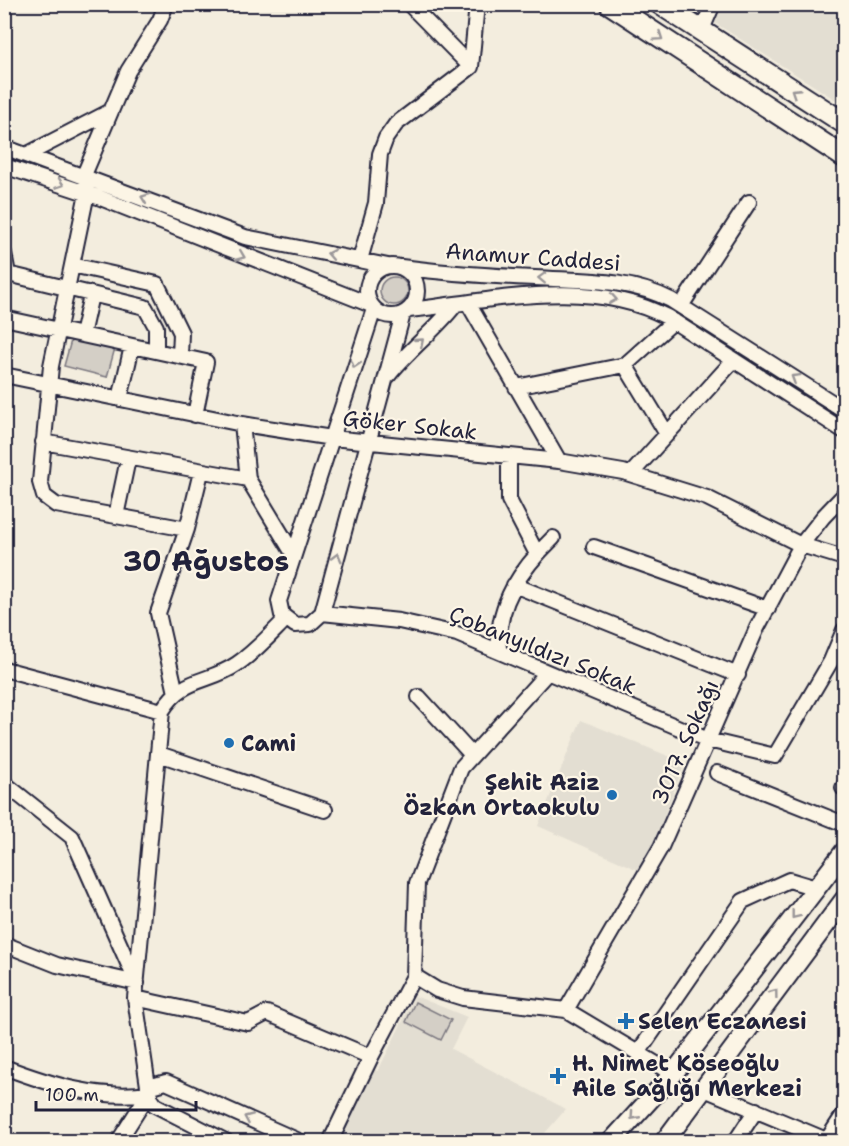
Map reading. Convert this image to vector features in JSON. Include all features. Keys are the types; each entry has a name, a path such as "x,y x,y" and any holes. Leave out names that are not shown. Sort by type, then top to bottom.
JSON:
{"highway":[{"path":"610,4 844,158"},
{"path":"663,6 844,123"}],"main road":[{"path":"611,1142 673,1074 844,852"},
{"path":"664,1142 844,900"}],"street":[{"path":"166,4 160,20 128,71 84,175 87,193 48,385 40,482 47,499 61,507 187,529"},
{"path":"409,4 471,67"},
{"path":"360,260 376,203 381,154 386,138 396,124 471,67 477,4"},
{"path":"701,32 713,4"},
{"path":"28,154 111,111"},
{"name":"Anamur Caddesi","path":"4,147 28,154 245,237 394,267 448,273 604,281 649,290 681,306 844,410"},
{"path":"4,166 87,193 354,299 385,315 406,312"},
{"path":"681,306 749,202"},
{"path":"4,253 6,281 67,289 145,307 156,327 156,351"},
{"path":"72,265 157,284 181,333 180,356"},
{"path":"394,267 412,275 417,286 416,300 406,312 385,380 321,613 315,621 305,625 295,624 286,619 280,611 279,601 373,307 367,293 369,281 376,271 394,267"},
{"path":"82,335 91,295"},
{"name":"Anamur Caddesi","path":"406,312 526,297 594,296 640,304 675,321 844,431"},
{"path":"385,380 461,304 516,387 559,461"},
{"path":"4,318 206,362 195,415"},
{"path":"516,387 625,365 675,321"},
{"path":"120,399 132,346"},
{"path":"631,474 734,360"},
{"path":"625,365 667,434"},
{"name":"Göker Sokak","path":"4,375 242,424 332,438 559,461 631,474 707,498 801,545 844,558"},
{"path":"242,424 248,479 294,555"},
{"path":"43,442 248,479"},
{"path":"509,456 509,500 537,554"},
{"path":"116,516 128,459"},
{"path":"176,693 158,613 187,529 201,472"},
{"name":"3017. Sokağı","path":"566,1010 661,847 768,609 801,545 844,495"},
{"path":"499,650 501,614 514,585 537,554 553,538"},
{"path":"594,547 768,609"},
{"path":"514,585 738,675"},
{"name":"Çobanyıldızı Sokak","path":"321,613 374,617 457,634 708,740 775,756 831,661 844,630"},
{"path":"152,1099 136,991 162,711 176,693 194,681 220,674 238,664 286,619"},
{"path":"4,669 162,711"},
{"path":"330,1142 370,1057 414,976 417,883 461,768 547,673"},
{"path":"419,697 472,755"},
{"path":"159,754 325,810"},
{"path":"717,773 844,824"},
{"path":"4,783 72,837 136,991"},
{"path":"638,1053 742,902 789,880 816,888"},
{"path":"4,944 57,965 136,991 248,1023 267,1013 370,1057"},
{"path":"414,976 437,990 463,998 566,1010 673,1074"},
{"path":"4,1067 49,1083 88,1092 152,1099 227,1142"},
{"path":"118,1142 152,1099 155,1083 166,1082 301,1142"},
{"path":"702,1088 829,1141 844,1114"},
{"path":"735,1142 756,1110"}],"shaded area":[{"path":"723,5 844,5 844,105 715,23"},
{"path":"394,277 404,281 408,291 404,301 394,305 384,301 380,291 384,281"},
{"path":"72,337 115,348 107,377 64,366"},
{"name":"Şehit Aziz Özkan Ortaokulu","path":"581,720 685,763 647,858 638,870 538,826"},
{"path":"415,996 467,1017 451,1049 566,1109 538,1141 337,1142 370,1068 378,1071"},
{"path":"415,1002 451,1020 441,1040 406,1022"}],"place":[{"name":"Cami","path":"229,743"},
{"name":"Şehit Aziz Özkan Ortaokulu","path":"612,795"},
{"name":"Selen Eczanesi","path":"626,1021"},
{"name":"H. Nimet Köseoğlu Aile Sağlığı Merkezi","path":"558,1076"}],"district":[{"name":"30 Ağustos","path":"206,561"}]}
